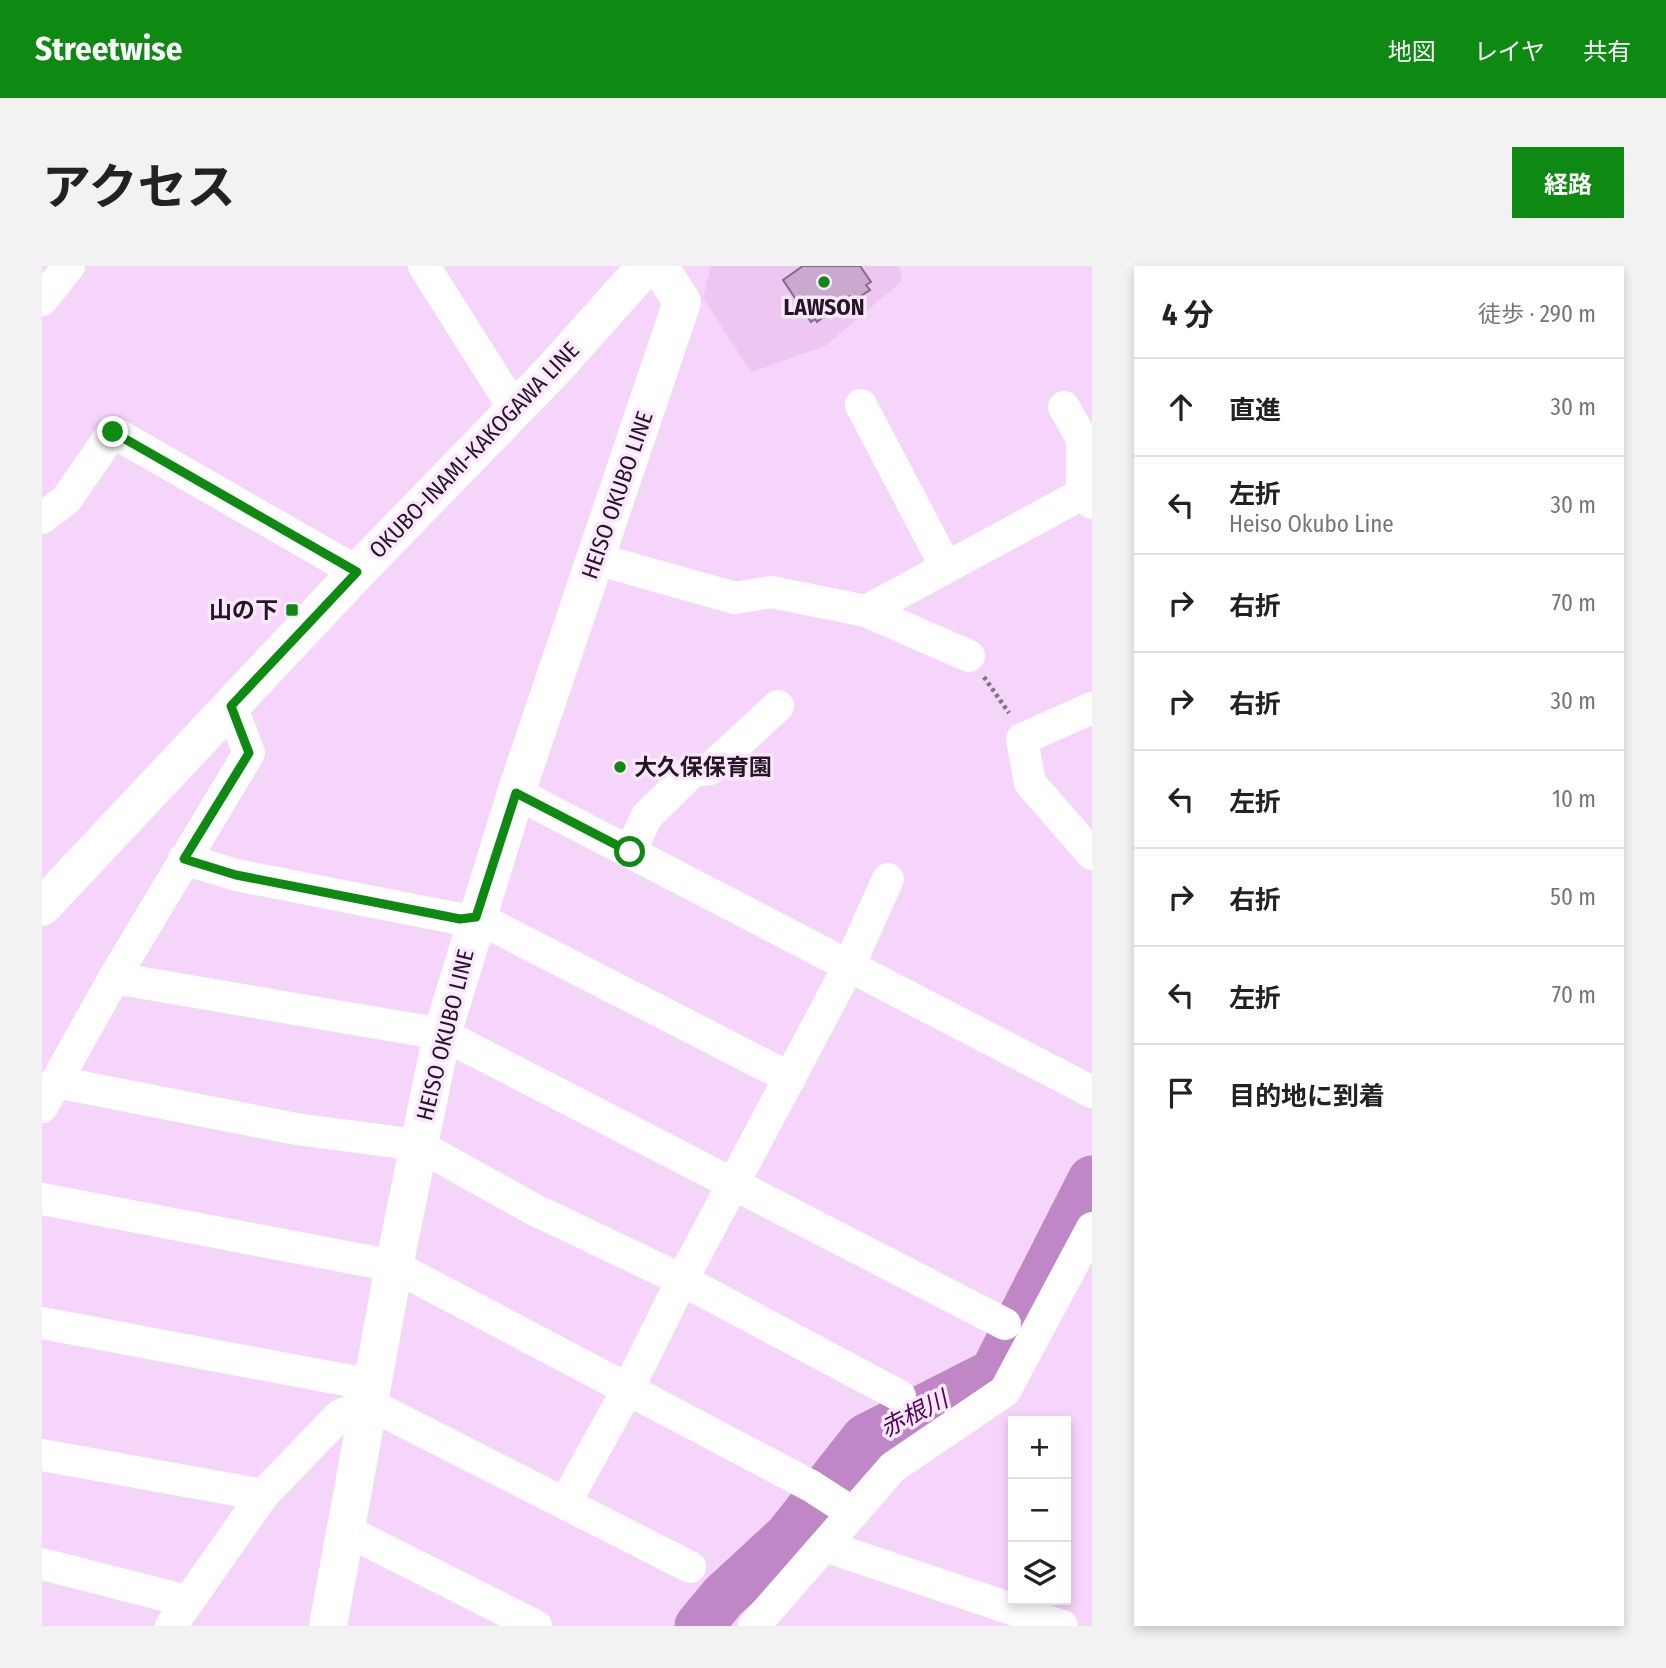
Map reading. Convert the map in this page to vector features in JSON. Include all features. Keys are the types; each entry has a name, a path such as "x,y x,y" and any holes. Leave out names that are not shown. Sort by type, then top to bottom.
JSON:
{"main road":[{"name":"OKUBO-INAMI-KAKOGAWA LINE","path":"42,907 357,572 515,410 646,266"},
{"name":"HEISO OKUBO LINE","path":"328,1626 394,1266 442,1034 516,793 682,302 659,266"}],"street":[{"path":"42,300 69,266"},
{"path":"424,266 515,410"},
{"path":"862,405 946,567"},
{"path":"866,611 946,567 1087,498 1082,439 1064,407"},
{"path":"50,504 113,432 357,572"},
{"path":"596,559 735,598 771,592 866,611 969,656"},
{"path":"231,706 249,753 114,978 49,1095 418,1145 533,1209 682,1280 900,1396"},
{"path":"630,852 648,816 693,771 710,769 778,706"},
{"path":"1092,708 1022,739 1030,783 1092,854"},
{"path":"516,793 1092,1093"},
{"path":"184,859 236,875 460,919 476,917 790,1078"},
{"path":"565,1503 628,1390 682,1280 849,966 888,879"},
{"path":"114,978 442,1034 1005,1324"},
{"path":"42,1199 394,1266 811,1486 853,1513"},
{"path":"754,1626 893,1467 1005,1391 1092,1228"},
{"path":"42,1323 371,1395 565,1503 690,1567"},
{"path":"42,1564 179,1614 263,1495 340,1415 371,1395"},
{"path":"42,1455 263,1495"},
{"path":"347,1531 536,1626"},
{"path":"825,1546 1062,1626"}],"path":[{"path":"969,656 1011,717 1022,739"}],"shaded area":[{"path":"711,266 899,266 902,281 825,346 751,372 703,298"}],"building":[{"path":"803,266 860,266 871,282 866,285 870,290 853,301 850,296 817,322 815,319 811,322 783,280"}],"waterway":[{"name":"赤根川","path":"699,1626 723,1597 789,1536 866,1438 994,1373 1092,1180"}],"place":[{"name":"LAWSON","path":"824,282"},
{"name":"山の下","path":"292,610"},
{"name":"大久保保育園","path":"620,767"}],"route":[{"path":"113,432 357,572 231,706 249,753 184,859 236,875 460,919 476,917 516,793 630,852"}]}
